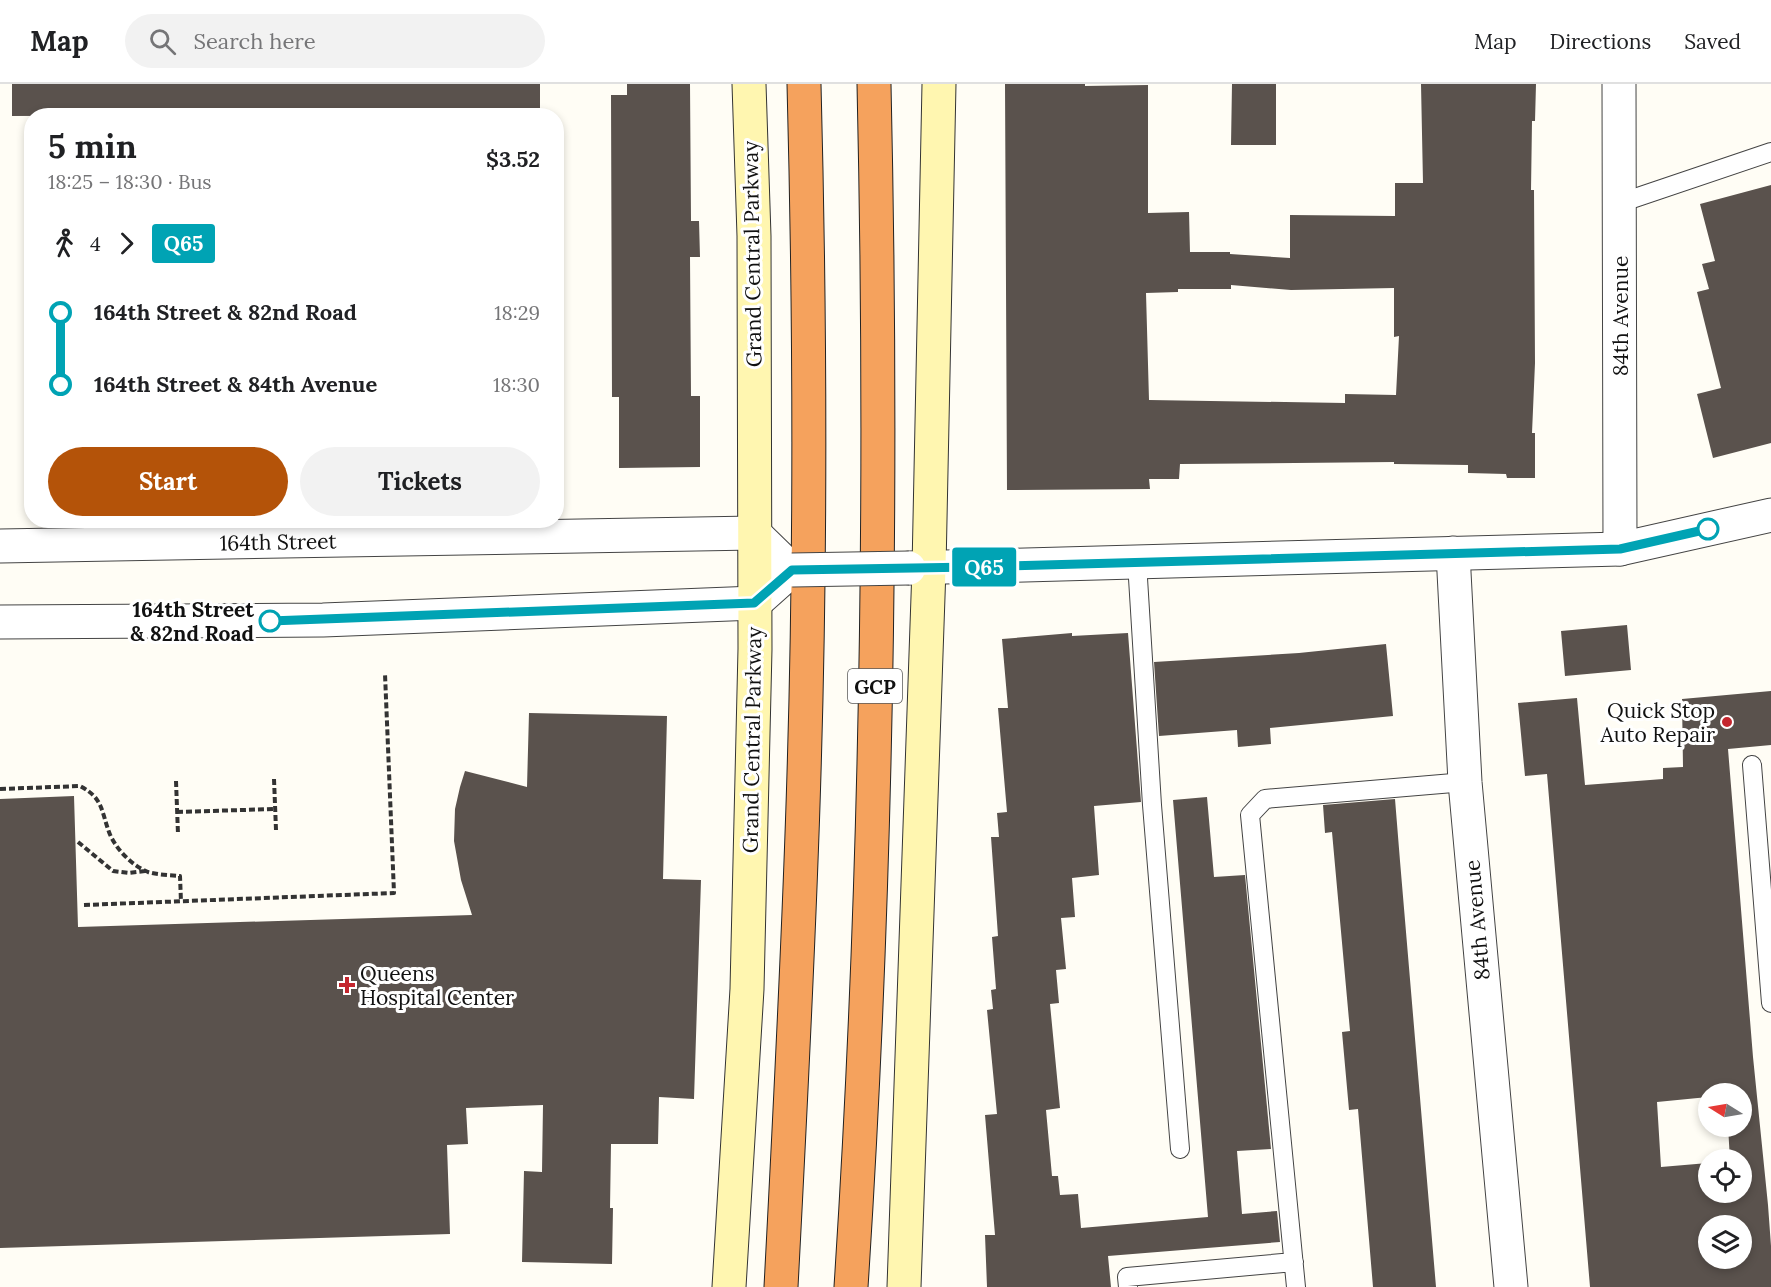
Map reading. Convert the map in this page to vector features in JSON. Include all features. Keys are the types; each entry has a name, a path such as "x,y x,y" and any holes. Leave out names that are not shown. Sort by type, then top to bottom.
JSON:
{"highway":[{"path":"781,1287 798,950 808,550 808,327 804,84"},
{"name":"GCP","path":"850,1287 872,828 878,409 874,84"}],"main road":[{"name":"Grand Central Parkway","path":"729,1287 747,989 754,603 754,236 749,84"},
{"path":"904,1287 919,568 939,84"}],"street":[{"name":"84th Avenue","path":"1619,84 1620,549"},
{"path":"0,622 323,620 754,603 792,570 1620,549 1771,515"},
{"name":"164th Street","path":"0,546 754,533"},
{"path":"754,533 792,570"},
{"name":"84th Avenue","path":"1453,553 1465,782 1511,1287"}],"lane":[{"path":"1620,203 1771,152"},
{"path":"1137,562 1152,804 1180,1149"},
{"path":"1752,765 1771,1003"},
{"path":"1296,1287 1250,815 1265,799 1465,782"},
{"path":"1128,1287 1127,1277 1294,1262"}],"path":[{"path":"84,905 394,893 385,674"},
{"path":"274,779 276,830"},
{"path":"176,781 178,834"},
{"path":"0,789 80,786 92,792 100,803 116,847 146,871"},
{"path":"177,812 275,809"},
{"path":"78,842 113,871 129,873 146,871 180,876 181,902"}],"building":[{"path":"12,84 540,84 540,108 24,108 24,116 12,116"},
{"path":"627,84 690,84 691,221 699,221 700,257 690,257 691,396 700,396 700,467 619,468 619,397 612,397 611,95 627,95"},
{"path":"1005,84 1148,85 1148,213 1189,212 1190,252 1230,252 1230,254 1290,258 1290,215 1395,216 1395,183 1423,183 1421,84 1536,84 1535,121 1532,121 1531,190 1534,190 1535,363 1532,433 1535,433 1535,478 1507,478 1506,474 1468,473 1468,465 1394,464 1394,462 1180,464 1179,479 1149,479 1150,489 1007,490","holes":["1231,285 1291,290 1394,288 1394,337 1399,336 1396,395 1345,394 1345,403 1149,400 1146,293 1178,292 1178,289 1231,289"]},
{"path":"1232,84 1276,84 1276,145 1231,145"},
{"path":"1771,185 1771,443 1713,458 1697,394 1721,388 1697,292 1709,289 1702,264 1715,261 1700,204"},
{"path":"1627,625 1631,670 1565,676 1561,631"},
{"path":"1072,633 1072,636 1128,633 1141,802 1094,806 1099,875 1072,878 1075,917 1061,918 1066,969 1056,970 1059,1003 1050,1004 1060,1108 1046,1110 1052,1176 1058,1176 1060,1195 1078,1194 1081,1228 1208,1217 1173,800 1207,797 1214,877 1245,875 1271,1149 1237,1151 1242,1214 1277,1211 1280,1242 1108,1256 1111,1287 987,1287 985,1235 995,1235 985,1115 997,1114 987,1010 993,1009 991,990 996,989 992,937 998,936 991,837 999,837 997,813 1007,812 998,708 1008,708 1002,639"},
{"path":"1386,644 1393,716 1270,728 1271,744 1238,747 1237,730 1159,736 1154,662 1299,653"},
{"path":"1771,691 1771,745 1728,749 1753,1057 1768,1205 1771,1287 1590,1287 1547,774 1525,776 1518,703 1577,698 1585,785 1663,779 1663,768 1683,767 1682,699","holes":["1698,1083 1752,1083 1752,1137 1729,1137 1729,1149 1752,1149 1752,1203 1698,1203 1698,1164 1661,1167 1657,1102 1698,1098"]},
{"path":"529,713 667,716 663,879 701,880 694,1099 659,1097 658,1144 611,1144 612,1264 522,1262 524,1171 542,1172 543,1105 466,1108 468,1144 447,1145 450,1234 0,1248 0,799 74,796 78,927 472,915 461,880 454,841 455,809 460,787 465,771 527,787"},
{"path":"1395,799 1436,1287 1373,1287 1358,1109 1349,1110 1342,1032 1350,1031 1332,832 1325,833 1323,805"}],"bus line":[{"name":"Q65","path":"270,621 754,603 792,570 1620,549 1708,529"}],"place":[{"name":"164th Street & 82nd Road","path":"270,621"},
{"name":"Quick Stop Auto Repair","path":"1727,722"},
{"name":"Queens Hospital Center","path":"347,985"}]}
